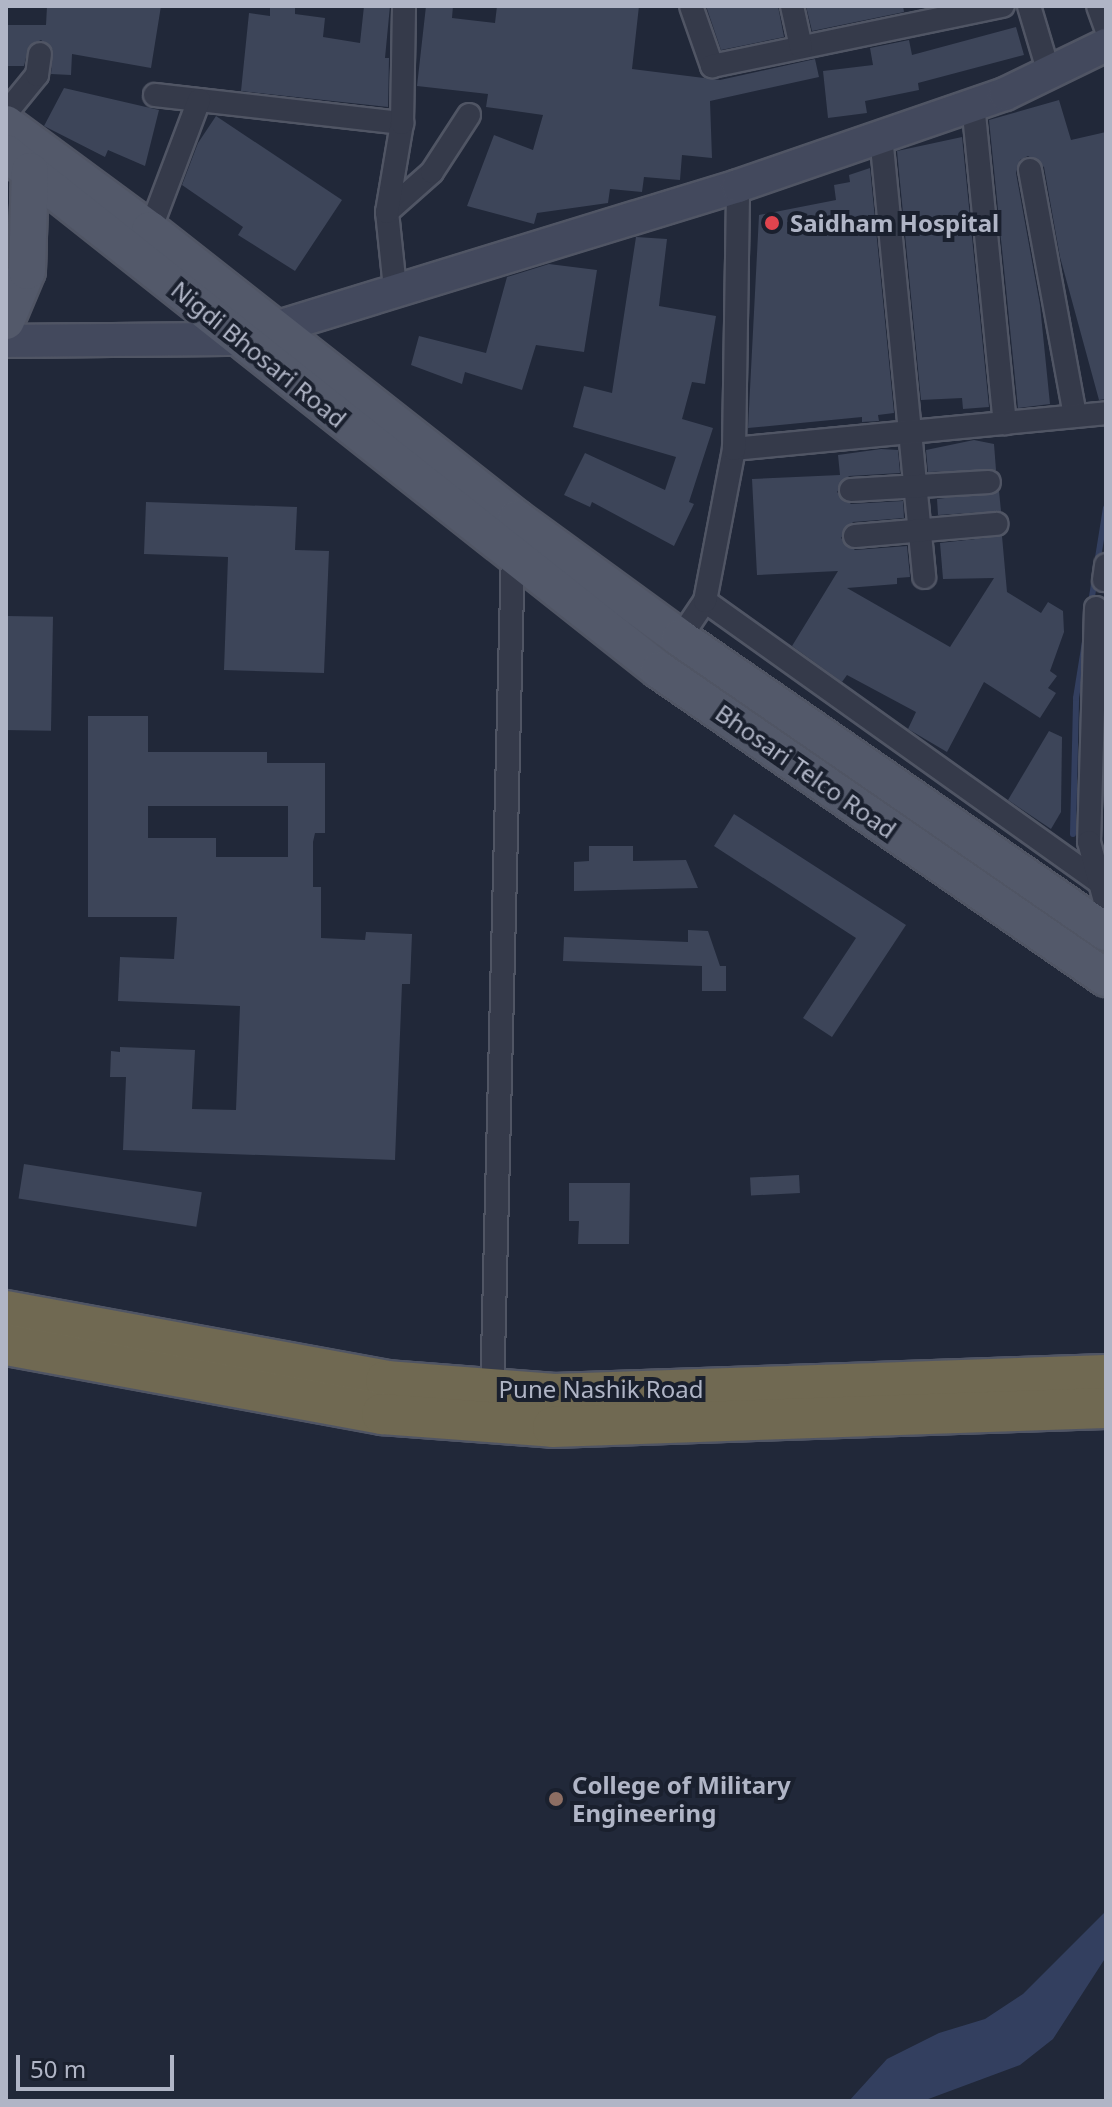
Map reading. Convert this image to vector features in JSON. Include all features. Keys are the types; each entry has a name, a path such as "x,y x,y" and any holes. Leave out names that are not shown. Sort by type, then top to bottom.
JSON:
{"highway":[{"name":"Pune Nashik Road","path":"6,1311 386,1381 492,1406 553,1427 1106,1408"},
{"name":"Pune Nashik Road","path":"6,1345 382,1414 492,1406 554,1394 1106,1375"}],"main road":[{"name":"Nigdi Bhosari Road","path":"6,124 150,230 517,519"},
{"name":"Nigdi Bhosari Road","path":"18,162 512,556"},
{"path":"6,321 27,271 18,162"},
{"name":"Bhosari Telco Road","path":"517,519 680,638 1106,932"},
{"name":"Bhosari Telco Road","path":"512,556 659,670 1106,978"}],"street":[{"path":"395,288 387,212 402,123 404,6"},
{"path":"691,6 712,66 801,47 918,16 1003,6"},
{"path":"792,6 801,47"},
{"path":"1029,6 1049,73"},
{"path":"1098,6 1106,28"},
{"path":"6,341 239,339 395,288 738,186 973,104 1049,73 1106,45"},
{"path":"6,113 37,75 40,54"},
{"path":"155,95 402,123"},
{"path":"150,230 199,100"},
{"path":"973,104 1005,423"},
{"path":"387,212 432,172 469,115"},
{"path":"881,136 924,577"},
{"path":"1030,170 1075,416"},
{"path":"680,638 705,601 734,449 738,186"},
{"path":"734,449 1106,413"},
{"path":"851,490 989,482"},
{"path":"492,1406 512,556 517,519"},
{"path":"855,536 996,524"},
{"path":"705,601 1103,885"},
{"path":"1096,608 1097,746 1089,842 1106,905"}],"water":[{"path":"1106,1911 1106,1957 1053,2039 1020,2065 923,2101 849,2101 887,2059 939,2033 985,2019 1023,1994"}],"building":[{"path":"47,6 161,6 151,68 72,54 71,75 51,74 53,50 41,40 29,46 24,66 6,66 6,25 46,25"},
{"path":"270,6 295,6 295,14 325,18 323,37 360,43 364,6 390,6 385,58 389,58 388,107 241,91 249,13 270,16"},
{"path":"426,6 453,6 452,18 495,23 497,6 639,6 632,69 720,80 815,59 819,77 710,101 712,158 682,155 680,180 644,177 642,192 610,189 608,203 537,213 534,224 467,206 494,135 533,150 543,115 486,107 488,94 417,86"},
{"path":"706,6 778,6 784,37 721,50"},
{"path":"806,6 903,6 904,12 812,31"},
{"path":"1016,27 1024,55 918,83 919,90 865,101 867,113 828,118 823,71 873,65 870,48 909,40 912,55"},
{"path":"64,88 159,110 145,166 108,150 105,157 44,126"},
{"path":"1059,100 1071,140 1106,132 1106,399 1099,400 1060,257 1044,167 1028,156 1020,160 1016,173 1040,305 1050,404 1018,408 989,120"},
{"path":"216,116 342,200 295,271 238,235 243,227 182,185 198,143"},
{"path":"962,137 989,407 963,409 962,398 921,400 897,151"},
{"path":"870,168 894,413 878,415 879,421 862,422 862,417 748,428 759,215 836,200 834,185 850,182 849,175"},
{"path":"636,237 667,239 659,306 716,316 705,384 692,382 682,419 713,428 689,502 694,504 674,546 592,502 590,507 564,495 585,453 665,490 676,457 573,427 584,386 612,393"},
{"path":"549,264 597,270 584,352 536,345 522,390 465,372 462,384 411,365 419,336 486,353 507,277"},
{"path":"974,440 994,444 996,470 928,472 926,450"},
{"path":"881,449 898,450 900,473 849,476 837,492 851,504 903,501 904,518 853,522 841,538 855,550 907,546 910,577 897,578 897,584 847,588 950,647 994,578 943,579 940,543 1002,536 1007,592 1041,613 1048,602 1063,611 1064,632 1050,671 1057,676 1048,688 1056,693 1040,718 984,682 947,752 908,729 916,712 847,675 842,682 792,646 838,571 757,575 752,479 840,475 838,455"},
{"path":"999,491 1001,511 938,515 937,499"},
{"path":"146,502 297,507 295,550 329,551 324,673 224,670 228,557 144,554"},
{"path":"6,616 53,617 51,731 6,730"},
{"path":"88,716 148,716 148,752 267,752 267,763 325,763 325,833 315,833 313,842 313,887 321,887 321,938 365,940 366,932 412,934 410,984 402,984 395,1160 123,1150 126,1077 110,1077 111,1051 120,1052 120,1047 195,1050 192,1109 236,1110 240,1006 118,1001 120,957 174,959 177,917 88,917","holes":["148,806 288,806 288,857 216,857 216,838 148,838"]},
{"path":"1049,731 1062,737 1061,812 1051,829 1008,800"},
{"path":"734,814 906,925 832,1037 803,1018 856,938 714,846"},
{"path":"589,846 633,846 633,861 686,860 698,888 574,891 574,862 589,861"},
{"path":"688,930 708,931 720,966 726,966 726,991 702,991 702,966 563,961 564,937 688,942"},
{"path":"24,1164 202,1192 196,1227 19,1199"},
{"path":"799,1175 800,1193 751,1196 750,1178"},
{"path":"569,1183 630,1183 629,1244 578,1244 579,1221 569,1221"}],"waterway":[{"path":"1097,564 1106,508"},
{"path":"1091,603 1095,579"},
{"path":"1073,834 1076,698 1085,642"}],"place":[{"name":"Saidham Hospital","path":"772,223"},
{"name":"College of Military Engineering","path":"556,1799"}]}
